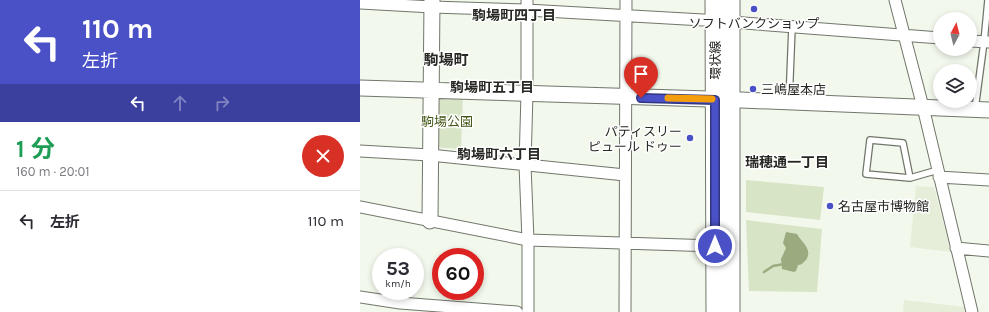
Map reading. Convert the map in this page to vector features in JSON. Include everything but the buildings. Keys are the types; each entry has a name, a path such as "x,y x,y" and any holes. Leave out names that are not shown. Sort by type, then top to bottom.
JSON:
{"main road":[{"name":"環状線","path":"714,0 714,20 723,100 731,312"},
{"name":"環状線","path":"715,312 715,246 723,100 731,22 731,0"}],"street":[{"path":"625,312 626,0"},
{"path":"895,0 923,107 972,312"},
{"path":"360,3 527,5 625,15 714,20"},
{"path":"430,221 432,4"},
{"path":"527,5 525,165 528,240 528,312"},
{"path":"731,22 933,37"},
{"path":"977,41 987,42"},
{"path":"360,88 982,110"},
{"path":"360,151 430,155 625,175"},
{"path":"938,173 989,180"},
{"path":"360,207 528,240 715,246"},
{"path":"956,248 989,251"},
{"path":"360,297 399,307 517,312"}],"lane":[{"path":"982,110 987,42 988,0"},
{"path":"789,102 792,26"},
{"path":"910,178 903,143 870,140 866,174 910,178 938,173"}],"shaded area":[{"path":"916,186 934,187 951,252 910,247"},
{"path":"786,232 797,234 808,249 808,256 806,260 802,264 798,265 796,271 794,272 782,269 781,259 786,248 783,243"},
{"path":"904,300 965,307 966,312 903,312"}],"green space":[{"name":"駒場公園","path":"433,95 463,95 461,149 432,147"},
{"path":"746,180 824,187 820,220 746,212"},
{"path":"746,220 822,229 817,292 749,291"}],"waterway":[{"path":"764,272 773,266 784,264"}],"slow traffic":[{"path":"668,98 712,99"}],"place":[{"name":"ソフトバンクショップ","path":"754,9"},
{"name":"三嶋屋本店","path":"753,89"},
{"name":"パティスリー ピュール ドゥー","path":"690,138"},
{"name":"名古屋市博物館","path":"830,206"}],"district":[{"name":"駒場町四丁目","path":"514,15"},
{"name":"駒場町","path":"446,60"},
{"name":"駒場町五丁目","path":"492,87"},
{"name":"駒場町六丁目","path":"499,154"},
{"name":"瑞穂通一丁目","path":"787,162"}],"route":[{"path":"641,98 715,100 715,246"}]}
